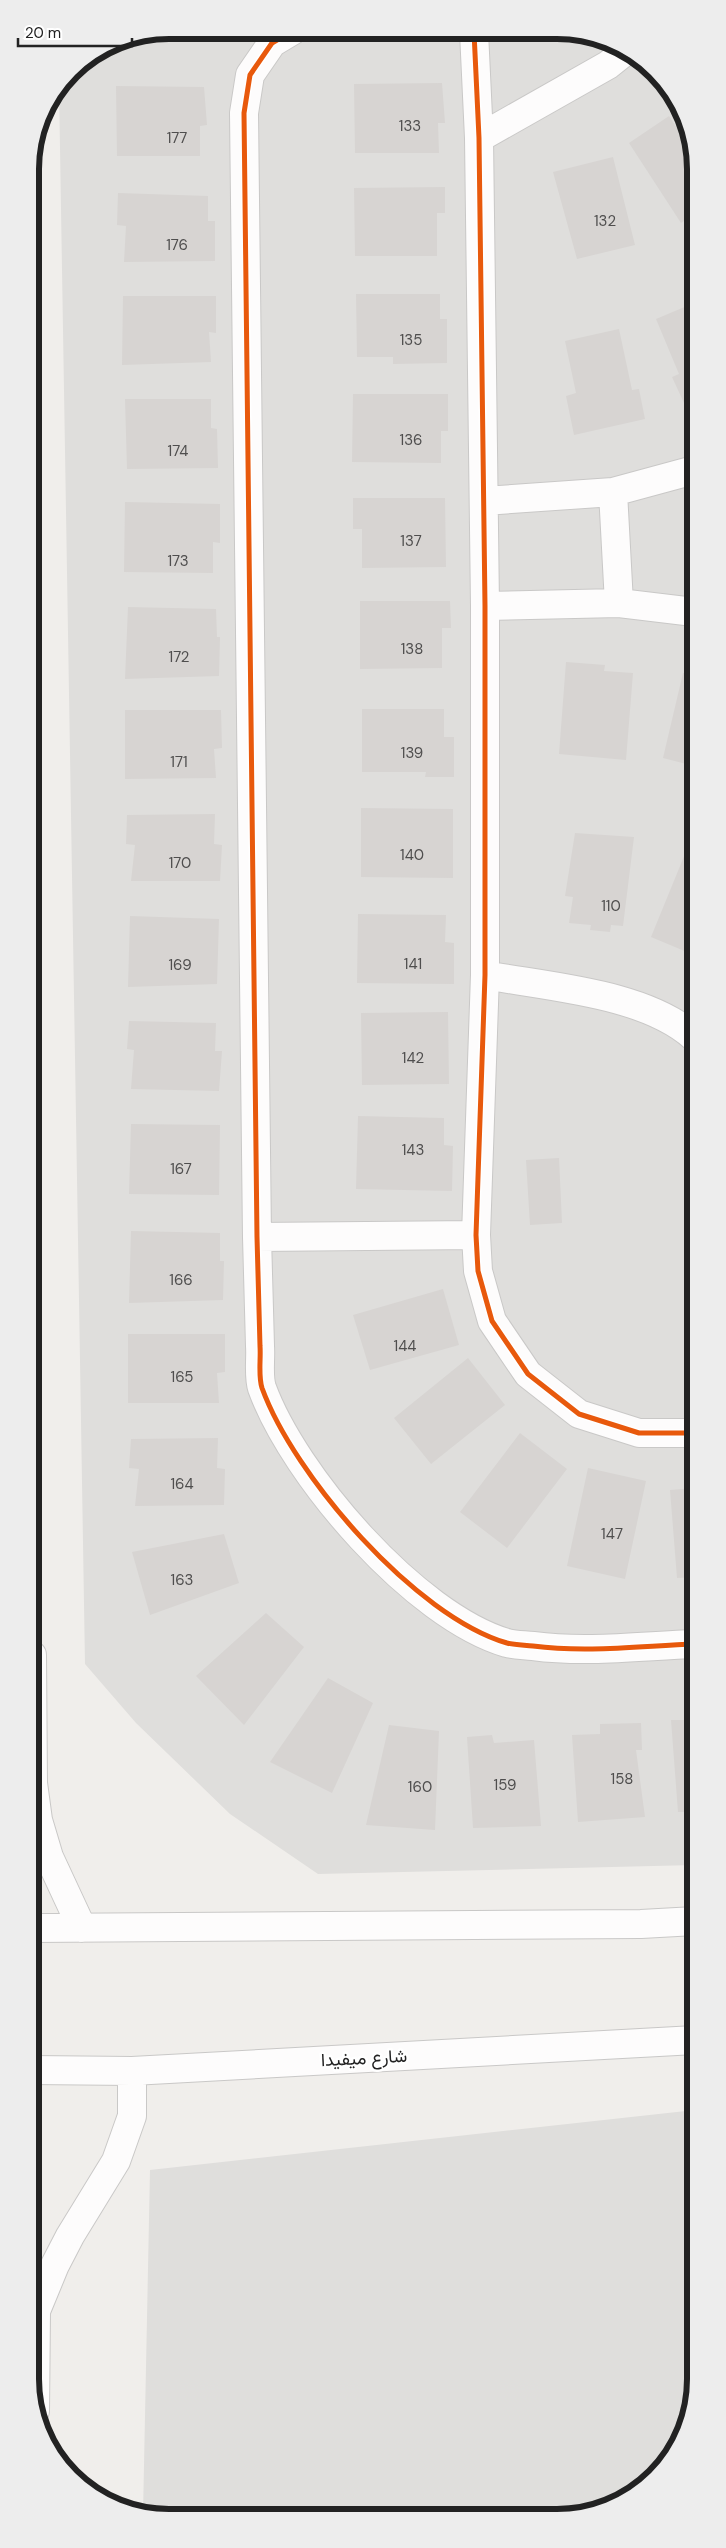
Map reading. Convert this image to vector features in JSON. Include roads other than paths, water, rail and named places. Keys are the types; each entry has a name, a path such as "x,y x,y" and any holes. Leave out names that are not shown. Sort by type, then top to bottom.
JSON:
{"street":[{"path":"279,39 272,43 250,75 244,113 257,1237 261,1386 287,1437 317,1485 352,1529 386,1563 422,1594 460,1621 507,1643 560,1649 687,1644"},
{"path":"474,39 478,138 485,606 485,975 476,1235 478,1271 492,1321 528,1374 579,1414 639,1433 687,1433"},
{"path":"478,138 608,66 621,55"},
{"path":"484,501 613,492 687,472"},
{"path":"613,492 619,603"},
{"path":"485,606 619,603 687,611"},
{"path":"485,975 632,1002 663,1016 687,1032"},
{"path":"257,1237 476,1235"},
{"path":"39,1833 82,1928"},
{"path":"39,1928 641,1924 687,1921"},
{"name":"شارع ميفيدا","path":"39,2070 132,2071 687,2040"},
{"path":"39,2298 70,2236 116,2161 132,2116 132,2071"}]}
